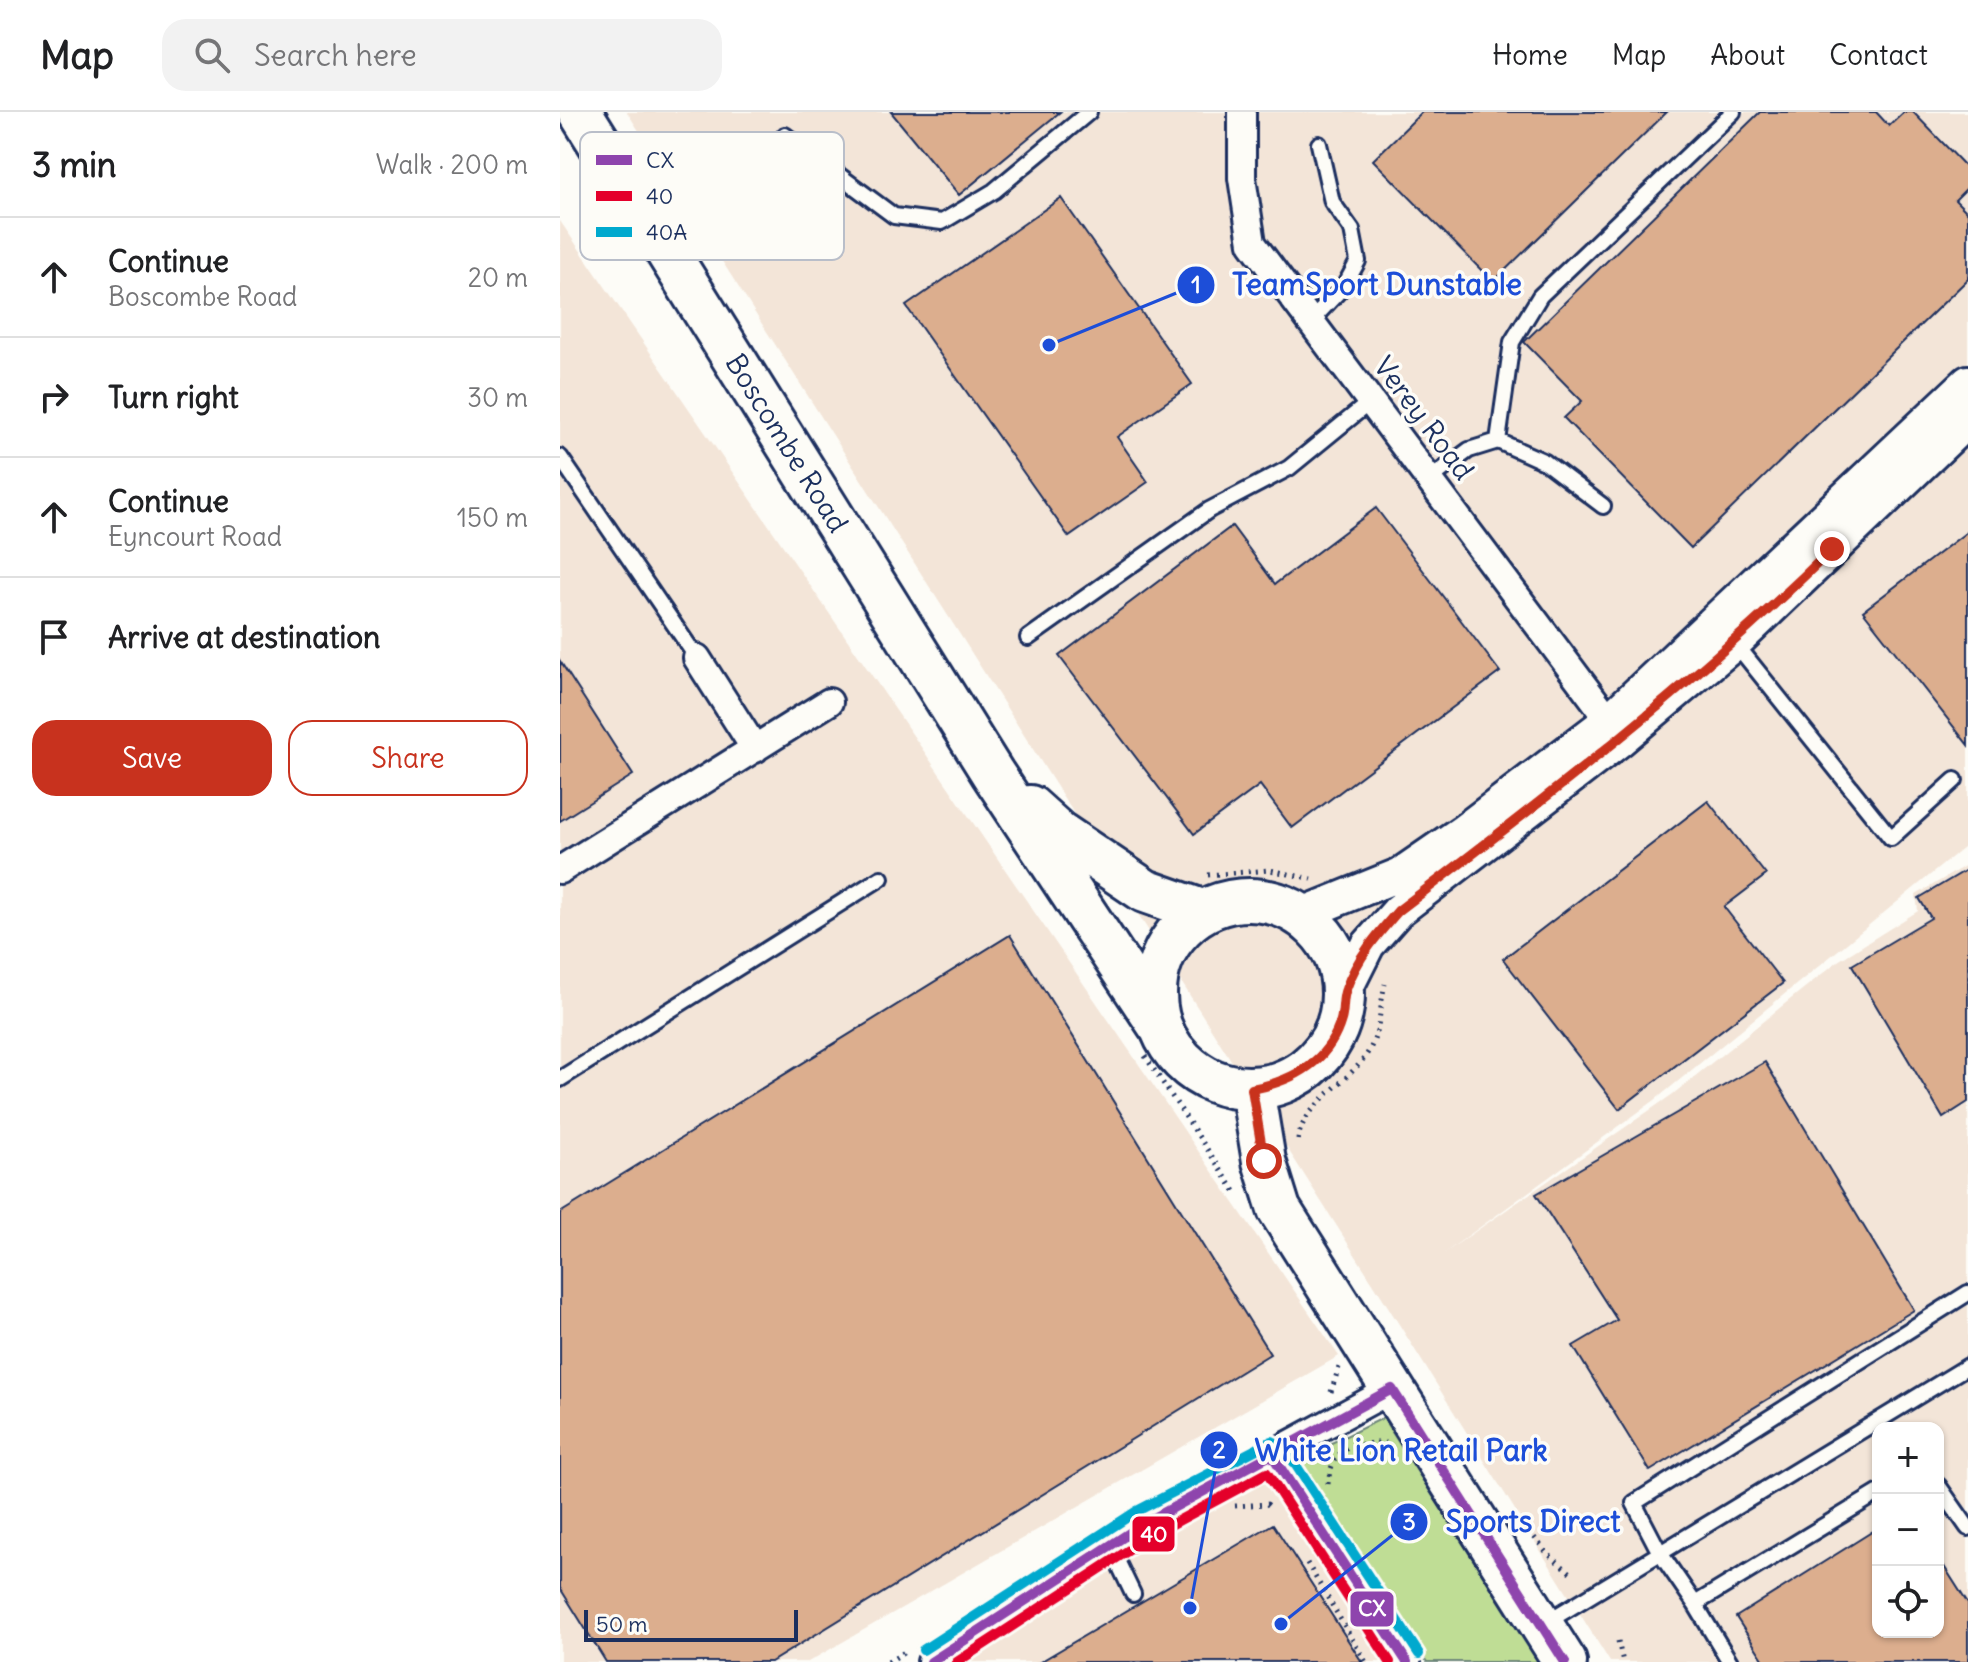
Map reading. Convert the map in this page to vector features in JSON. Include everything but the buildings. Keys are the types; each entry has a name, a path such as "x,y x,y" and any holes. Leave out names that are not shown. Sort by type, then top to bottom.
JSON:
{"main road":[{"name":"Boscombe Road","path":"580,112 592,132"},
{"name":"Boscombe Road","path":"672,260 993,774 1159,1025"},
{"name":"Boscombe Road","path":"993,774 1059,833 1145,891 1201,893"},
{"path":"1201,893 1270,901 1310,898 1339,961 1345,991 1341,1020 1328,1047 1308,1069 1282,1083 1252,1089 1222,1085 1195,1072 1174,1051 1159,1025 1154,992 1160,960 1201,893"},
{"path":"1252,1089 1264,1161 1279,1209 1565,1662"}],"street":[{"name":"Verey Road","path":"1242,112 1242,178 1252,243 1615,730"},
{"path":"1345,991 1368,945 1398,911 1615,730 1968,382"},
{"path":"1310,898 1401,874 1615,730 1735,643 1968,420"},
{"path":"697,658 755,749"},
{"path":"560,870 829,702"},
{"path":"931,1662 1209,1486 1392,1389"},
{"path":"1272,1455 1407,1662"}],"lane":[{"path":"844,179 894,216 942,222 994,191 1089,112"},
{"path":"1498,441 1512,342 1540,296 1733,112"},
{"path":"1311,321 1345,285 1358,261 1352,230 1332,202 1319,144"},
{"path":"1028,638 1209,510 1289,468 1371,401"},
{"path":"1430,479 1469,450 1498,441 1545,462 1603,506"},
{"path":"560,457 697,658"},
{"path":"1735,643 1891,838 1955,780"},
{"path":"560,1079 881,878"},
{"path":"1730,1662 1660,1553 1634,1503 1968,1293"},
{"path":"1541,1625 1968,1366"},
{"path":"1888,1414 1894,1422"},
{"path":"1695,1604 1876,1494"},
{"path":"1944,1494 1968,1528"},
{"path":"1110,1546 1133,1594"}],"path":[{"path":"1201,893 1270,870 1298,874 1310,898"},
{"path":"1297,1149 1298,1135 1318,1104 1351,1075 1368,1053 1380,1026 1387,971"},
{"path":"1328,1484 1330,1465 1342,1450 1360,1443 1389,1443"},
{"path":"1223,1506 1267,1504 1277,1513"},
{"path":"1300,1551 1366,1662"},
{"path":"1618,1641 1623,1662"}],"shaded area":[{"path":"627,112 1968,112 1968,844 1655,1100 1443,1254 1673,1094 1838,961 1918,911 1916,895 1968,864 1968,1662 1610,1662 1382,1297 721,260 844,260 844,132 640,132"},
{"path":"560,221 580,250 580,260 587,260 1339,1356 808,1662 560,1662"},
{"path":"1260,1463 1383,1662 946,1662"}],"green space":[{"path":"1383,1418 1539,1662 1427,1662 1294,1461"}],"transit line":[{"name":"CX","path":"931,1662 1145,1523 1392,1389 1565,1662"},
{"name":"40A","path":"923,1650 1137,1511 1272,1441 1284,1447 1419,1654"},
{"name":"CX","path":"1272,1455 1407,1662"},
{"name":"40","path":"957,1662 1152,1535 1267,1473 1390,1662"}],"place":[{"name":"TeamSport Dunstable","path":"1049,345"},
{"name":"White Lion Retail Park","path":"1190,1608"},
{"name":"Sports Direct","path":"1281,1624"}],"route":[{"path":"1264,1161 1252,1089 1282,1083 1308,1069 1328,1047 1341,1020 1345,991 1368,945 1398,911 1620,740 1751,629 1832,549"}]}
